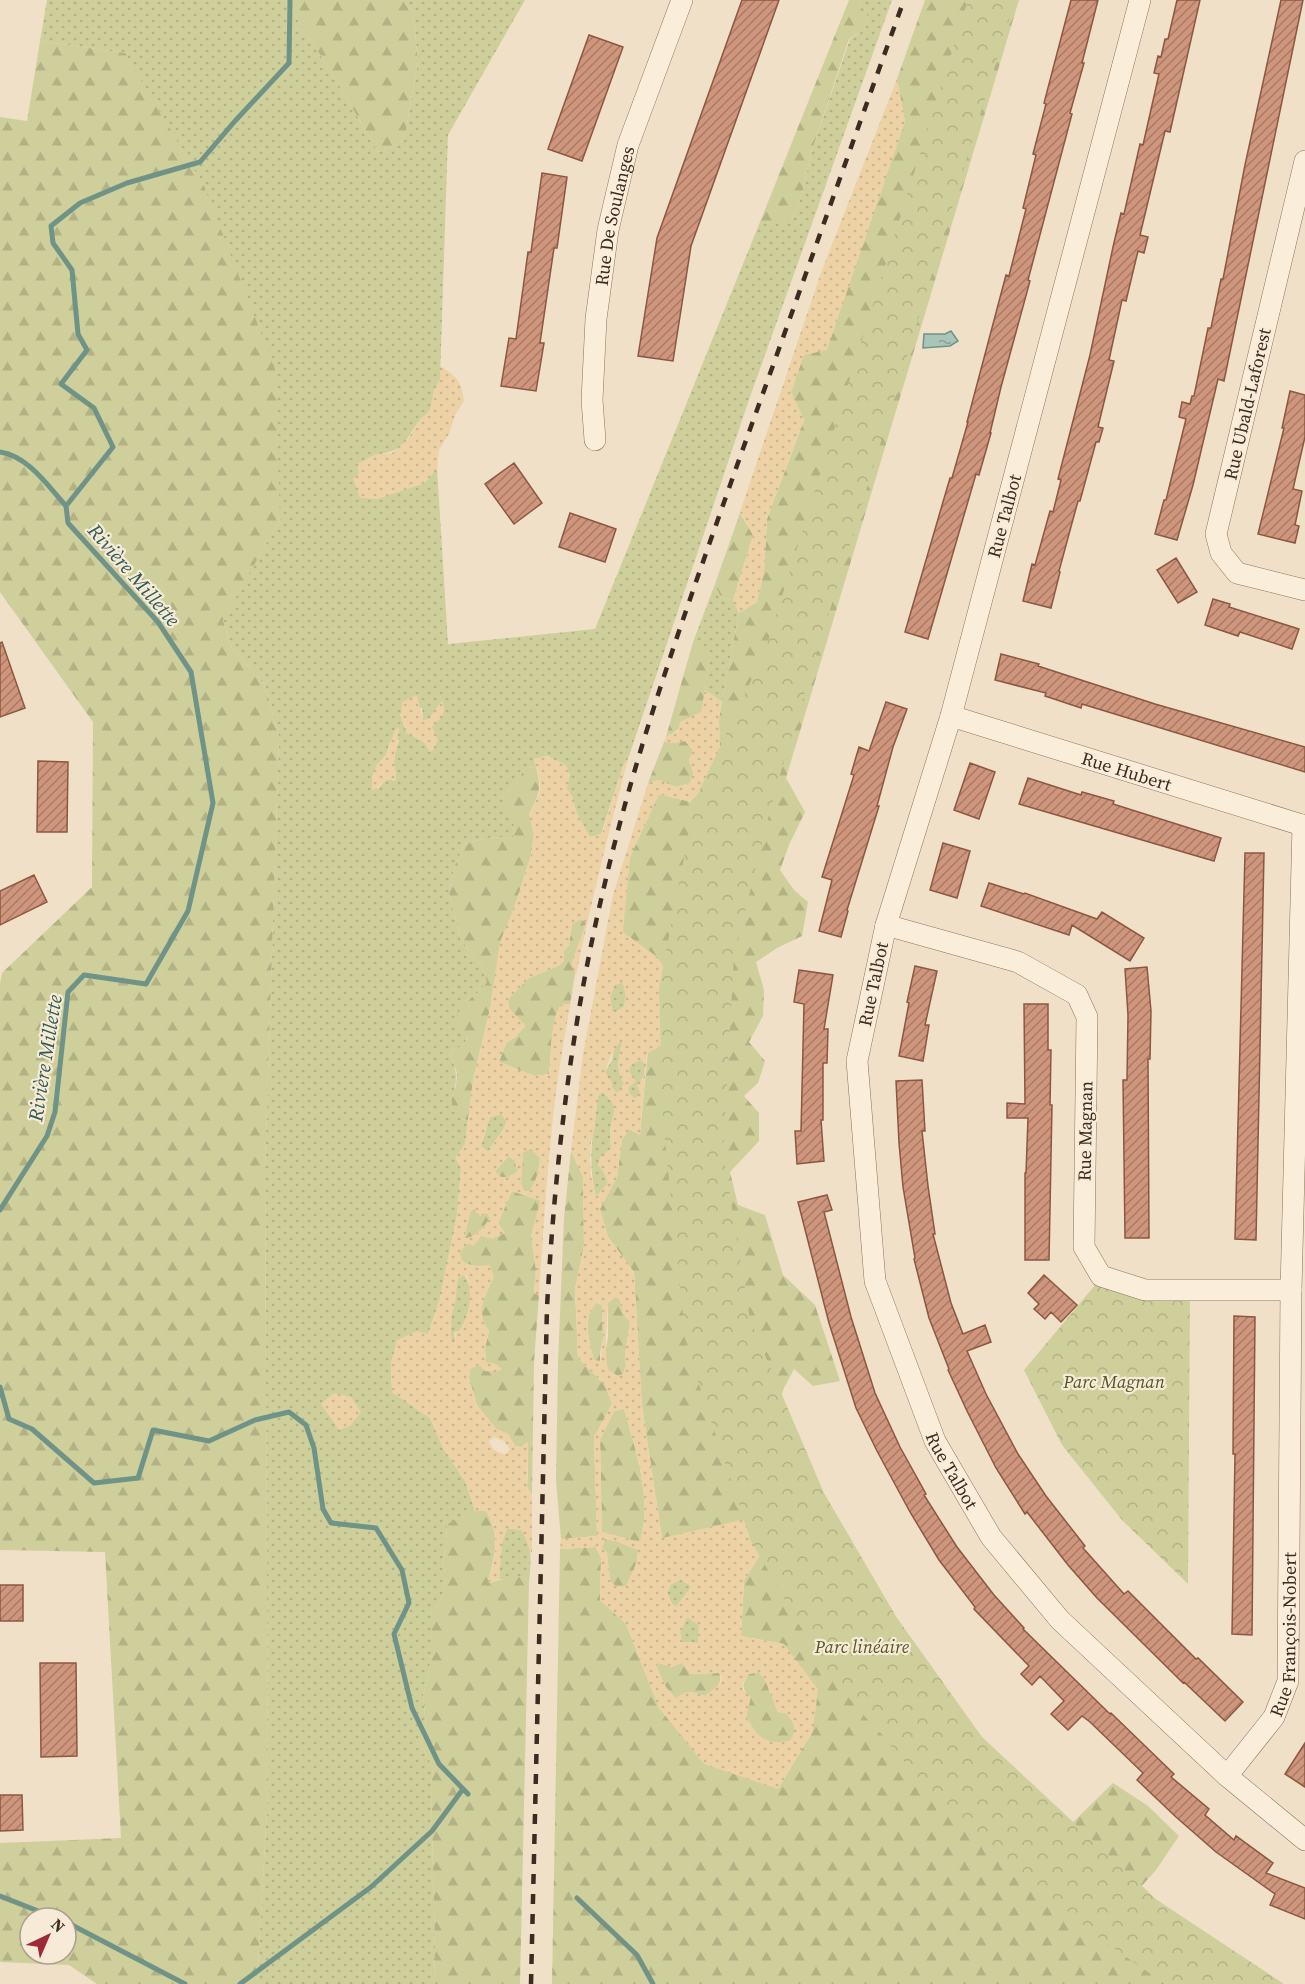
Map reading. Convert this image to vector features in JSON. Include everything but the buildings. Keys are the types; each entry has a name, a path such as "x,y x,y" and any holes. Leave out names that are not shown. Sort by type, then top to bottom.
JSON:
{"street":[{"name":"Rue De Soulanges","path":"595,440 592,400 597,319 608,230 628,145 682,0"},
{"name":"Rue Talbot","path":"1140,0 951,716 886,925 857,1061 875,1281 935,1441 991,1537 1060,1620 1227,1776 1305,1840"},
{"name":"Rue Ubald-Laforest","path":"1305,161 1216,534 1221,553 1237,573 1305,590"},
{"name":"Rue Hubert","path":"951,716 1304,825"},
{"name":"Rue François-Nobert","path":"1227,1776 1274,1717 1288,1681 1291,1290 1304,825"},
{"name":"Rue Magnan","path":"886,925 1018,962 1077,996 1087,1017 1084,1247 1101,1276 1146,1290 1291,1290"}],"green space":[{"path":"47,0 285,0 335,78 378,152 404,141 418,61 413,13 403,0 525,0 448,135 440,379 432,406 403,444 392,451 374,455 376,499 425,483 437,468 448,644 595,629 760,222 791,222 802,194 812,150 850,39 864,30 868,17 858,0 892,0 751,394 601,834 590,837 577,814 572,796 566,789 570,774 548,756 534,759 536,767 525,768 516,784 505,793 514,822 513,837 486,838 465,844 455,865 449,892 461,940 481,965 487,982 478,993 467,1000 468,1037 463,1045 450,1052 456,1074 452,1096 461,1119 468,1120 465,1144 456,1158 461,1169 457,1215 440,1298 428,1334 397,1340 391,1364 392,1392 430,1418 443,1448 465,1481 475,1511 447,1525 446,1548 442,1564 447,1577 441,1601 432,1614 432,1655 423,1696 426,1725 421,1743 433,1768 431,1785 434,1984 257,1984 268,1791 265,1169 279,737 265,685 231,647 223,619 280,519 125,53 40,41","holes":["442,701 432,727 430,752 424,742 407,733 400,714 422,708 423,721 429,719","399,740 394,758 395,781 387,779 377,789 376,766 386,755 390,742"]},
{"path":"285,0 403,0 413,13 418,61 404,141 378,152 335,78"},
{"path":"849,0 858,0 868,17 864,30 849,39 812,150 802,194 791,222 760,222"},
{"path":"925,0 1019,0 786,778 805,812 780,870 794,890 808,902 802,936 777,948 756,962 764,990 763,1016 749,1042 765,1061 758,1083 744,1096 759,1113 759,1141 730,1172 738,1205 765,1215 783,1275 815,1305 840,1381 813,1386 794,1369 784,1388 768,1434 886,1624 1062,1833 1113,1783 1148,1806 1179,1836 1156,1870 1139,1889 1268,1984 552,1984 560,1549 596,1547 601,1558 600,1600 626,1624 659,1708 778,1789 813,1731 784,1644 741,1636 744,1581 765,1547 662,1538 642,1406 634,1272 608,1237 600,1209 617,1177 622,1140 629,1129 640,1135 657,957 622,932 630,857 659,794 691,802 720,764 719,718 739,613 757,602 764,571 767,519 804,420 791,392 804,354 905,122 897,79"},
{"name":"Parc linéaire","path":"968,0 1015,0 775,791 734,956 723,1152 750,1320 824,1493 897,1618 982,1737 1157,1900 1284,1984 1165,1984 1096,1936 929,1790 827,1673 751,1541 686,1345 663,1121 659,989 695,800 765,651"},
{"path":"40,41 125,53 204,186 275,369 280,519 223,620 231,647 265,685 279,737 265,1169 268,1791 257,1984 97,1984 70,1966 78,1966 78,1906 18,1906 18,1963 0,1962 0,1843 121,1838 105,1552 0,1550 0,984 2,973 92,887 93,722 0,592 0,117 27,121"},
{"path":"740,513 753,535 733,600 721,598 715,584"},
{"path":"715,584 721,598 733,600 739,613 722,702 705,690 709,659 693,642"},
{"path":"693,642 702,646 709,659 702,713 666,737"},
{"path":"685,741 693,750 689,761 694,773 690,783 676,787 658,780 648,783 664,742"},
{"path":"536,767 539,781 538,791 529,814 534,834 531,855 515,905 473,1080 468,1120 461,1119 452,1110 452,1096 457,1073 450,1052 463,1045 468,1038 455,1022 461,1008 487,982 481,965 461,940 449,892 455,865 465,844 486,838 513,837 514,822 503,810 505,793 516,784 525,768"},
{"path":"581,919 586,923 581,938 570,1004 561,1005 552,1034 549,1074 535,1076 499,1062 506,1043 517,1036 508,999 529,978 558,966 564,961 564,951 569,945 572,924"},
{"path":"623,982 626,996 624,1007 616,1012 612,1011 610,996 615,985"},
{"path":"621,1040 619,1069 624,1083 617,1093 612,1088 605,1072 612,1060 615,1046"},
{"path":"641,1060 645,1065 644,1076 637,1086 640,1091 639,1096 634,1099 628,1088 634,1078 629,1072 631,1065"},
{"path":"602,1092 612,1102 614,1111 610,1133 611,1148 600,1158 608,1183 596,1197 592,1172 592,1147 598,1096"},
{"path":"501,1114 507,1121 488,1152 481,1146 490,1117"},
{"path":"531,1148 540,1158 539,1167 532,1187 529,1191 524,1191 521,1184 523,1152"},
{"path":"571,1151 583,1177 584,1245 575,1289 578,1358 605,1385 612,1404 594,1437 597,1536 561,1539 556,1480 558,1362 564,1218"},
{"path":"509,1156 515,1162 518,1171 509,1177 501,1177 495,1172"},
{"path":"512,1191 541,1201 531,1236 536,1269 534,1293 539,1295 534,1362 532,1495 527,1487 528,1442 521,1447 515,1446 508,1434 496,1429 477,1405 469,1378 471,1368 486,1363 485,1348 489,1331 481,1319 481,1306 493,1277 476,1266 463,1263 460,1259 463,1247 481,1235 504,1233 498,1223"},
{"path":"475,1209 477,1213 487,1213 490,1218 479,1232 472,1237 464,1238 470,1212"},
{"path":"464,1275 470,1288 470,1303 463,1325 459,1331 455,1331 456,1342 451,1341 451,1313 458,1278"},
{"name":"Parc Magnan","path":"1101,1278 1190,1293 1188,1584 1122,1520 1062,1445 1024,1370"},
{"path":"616,1297 620,1300 623,1313 630,1322 625,1354 626,1366 623,1374 618,1376 608,1370 605,1355 608,1337 608,1303"},
{"path":"596,1303 602,1305 603,1340 600,1362 594,1360 588,1330 589,1316"},
{"path":"624,1409 638,1458 644,1494 645,1511 639,1542 602,1532 600,1440 614,1411"},
{"path":"475,1511 486,1511 494,1530 495,1546 488,1582 522,1576 529,1583 520,1984 434,1984 431,1785 433,1768 421,1743 426,1725 423,1696 432,1655 432,1614 441,1601 447,1577 442,1564 446,1548 447,1524"},
{"path":"507,1528 522,1530 526,1537 530,1555 529,1583 522,1576 513,1579 499,1579 502,1543"},
{"path":"605,1539 638,1550 637,1562 626,1586 616,1586 610,1582 607,1553 602,1548"},
{"path":"680,1580 690,1585 689,1590 676,1607 672,1604 667,1592 671,1584"},
{"path":"687,1617 699,1625 698,1643 682,1642 680,1633"},
{"path":"659,1663 672,1667 678,1664 684,1665 690,1674 719,1673 720,1680 717,1686 705,1696 690,1692 676,1699 665,1686 656,1666"},
{"path":"759,1672 767,1682 769,1691 794,1723 796,1731 790,1741 774,1742 763,1739 746,1717 748,1703 744,1683 749,1674"}],"sand":[{"path":"897,79 905,122 827,350 804,355 791,392 804,419 767,519 764,571 757,602 739,613 733,600 753,535 740,512 822,270"},
{"path":"440,366 458,380 464,401 439,450 437,468 425,483 376,499 360,498 353,479 359,474 357,464 374,455 392,453 408,439 420,420 430,410 434,389 440,379"},
{"path":"705,690 722,702 719,718 720,764 691,802 659,794 630,857 623,932 657,957 678,985 668,1041 647,1054 640,1135 630,1129 622,1140 617,1177 600,1209 608,1237 634,1272 642,1406 662,1538 750,1518 765,1547 744,1581 741,1636 784,1644 818,1689 813,1731 778,1789 704,1764 659,1708 626,1624 600,1600 601,1558 597,1547 560,1549 561,1539 597,1536 594,1437 612,1404 605,1385 578,1358 575,1289 584,1245 583,1177 571,1151 583,1054 613,895 648,783 658,780 676,787 690,783 693,773 689,761 693,749 685,741 664,742 666,737 678,731 680,722 701,712","holes":["623,982 626,996 624,1007 616,1012 612,1011 610,996 615,985","621,1041 619,1069 624,1083 617,1093 612,1088 612,1082 605,1072","641,1060 645,1065 644,1076 637,1086 640,1091 639,1096 634,1098 628,1088 636,1081 629,1072 631,1065","602,1092 612,1102 614,1111 610,1133 611,1148 600,1158 598,1165 608,1183 596,1197 591,1176 591,1142 598,1096","616,1297 620,1300 623,1313 630,1322 625,1354 626,1366 623,1374 618,1376 608,1370 606,1345 608,1303","596,1303 602,1305 603,1340 600,1362 594,1360 590,1345 589,1316","624,1409 644,1493 643,1527 639,1542 602,1532 600,1440 614,1411","605,1539 638,1550 637,1562 626,1586 616,1586 610,1582 607,1553 602,1548","680,1580 690,1585 689,1590 676,1607 672,1604 667,1592 671,1584","687,1617 699,1625 698,1643 682,1642 680,1633","659,1663 672,1667 678,1664 684,1665 690,1674 719,1673 722,1678 720,1684 705,1696 690,1692 676,1699 665,1686 656,1666","759,1672 768,1687 778,1713 786,1713 793,1724 794,1733 790,1741 768,1741 759,1735 746,1717 751,1697 743,1690 743,1683 749,1674"]},
{"path":"417,695 423,720 429,719 442,700 444,705 442,715 432,727 438,740 430,752 424,742 407,733 405,724 401,720 402,702"},
{"path":"399,727 394,761 396,781 387,779 372,791 372,777 376,766 386,755 395,730"},
{"path":"548,756 567,767 569,775 567,789 590,837 602,834 623,766 629,756 606,843 576,975 560,1063 549,1155 539,1295 534,1293 536,1269 531,1236 540,1201 512,1191 498,1223 505,1233 493,1239 481,1236 474,1246 468,1243 460,1252 463,1261 470,1265 490,1265 494,1277 482,1310 489,1331 485,1348 486,1362 496,1364 502,1369 496,1372 484,1371 480,1365 471,1368 469,1378 477,1405 496,1429 508,1434 515,1446 521,1447 528,1442 527,1487 532,1495 532,1554 522,1530 507,1528 502,1543 499,1579 491,1583 488,1582 496,1546 491,1521 486,1511 475,1511 465,1481 443,1448 430,1418 392,1392 391,1364 397,1340 417,1331 428,1334 440,1298 457,1215 461,1169 455,1158 465,1144 473,1080 488,1019 500,942 531,855 534,834 529,814 540,787 534,759","holes":["581,919 586,923 571,964 576,975 570,1004 561,1005 554,1019 549,1074 535,1076 499,1062 506,1043 526,1026 509,1008 508,999 529,978 558,966 564,961 564,951 569,945 572,924","501,1114 506,1121 501,1133 488,1152 481,1146 490,1117","531,1149 540,1158 537,1176 529,1191 524,1191 521,1184 523,1152","509,1156 515,1162 518,1171 509,1177 501,1177 495,1172","475,1209 480,1216 487,1213 490,1218 482,1229 472,1237 464,1238 470,1212","467,1276 470,1290 466,1318 459,1331 455,1331 456,1341 452,1341 451,1320 458,1278","494,1437 504,1441 510,1449 503,1454 492,1447 489,1441"]},
{"path":"334,1393 351,1397 361,1412 350,1426 339,1430 321,1404"}],"water":[{"path":"951,331 958,341 950,346 923,348 924,334 945,334"}],"waterway":[{"name":"Rivière Millette","path":"0,1210 47,1136 55,1112 68,992 84,975 146,984 188,911 213,803 191,672 158,622 68,523 66,506 113,447 94,408 61,384 87,350 78,334 72,270 53,243 51,226 80,203 127,183 200,162 289,63 290,0"},
{"path":"0,452 20,459 45,481 66,506"},
{"name":"Rivière Millette","path":"0,1387 9,1419 32,1429 94,1483 138,1478 153,1430 209,1441 255,1420 289,1412 306,1425 314,1448 323,1509 331,1523 376,1528 402,1570 409,1603 394,1634 412,1708 439,1764 468,1794"},
{"path":"240,1984 371,1887 432,1831 463,1789"},
{"path":"0,1896 25,1906"},
{"name":"Rivière Millette","path":"577,1898 637,1955 653,1984"},
{"path":"78,1928 185,1984"}],"railway":[{"path":"531,1984 547,1307 560,1148 582,991 618,832 666,670 702,563 904,0"}]}
